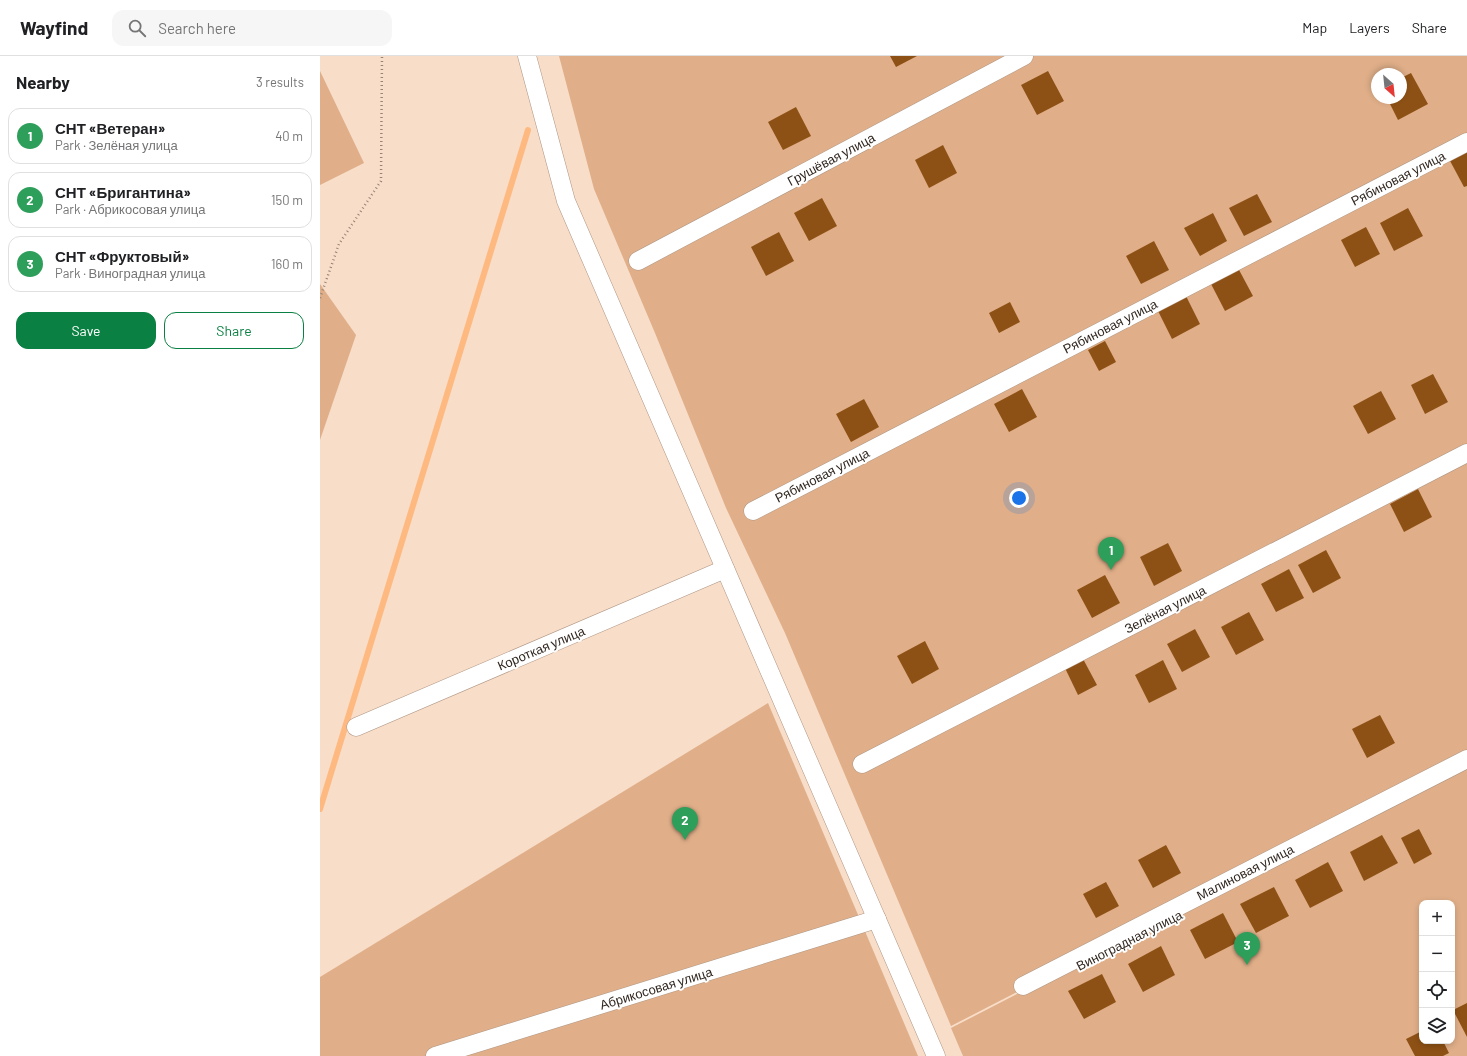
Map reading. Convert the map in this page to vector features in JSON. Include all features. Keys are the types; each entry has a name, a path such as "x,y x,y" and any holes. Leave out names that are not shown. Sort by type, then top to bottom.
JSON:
{"street":[{"path":"527,56 566,201 936,1056"},
{"name":"Грушёвая улица","path":"638,261 1024,56"},
{"name":"Рябиновая улица","path":"753,511 1467,142"},
{"name":"Зелёная улица","path":"862,764 1467,453"},
{"name":"Короткая улица","path":"356,727 725,569"},
{"name":"Малиновая улица","path":"1025,989 1467,759"},
{"name":"Виноградная улица","path":"1025,989 1467,767"},
{"name":"Абрикосовая улица","path":"435,1056 877,919"}],"path":[{"path":"320,298 340,244 381,180 382,56"}],"shaded area":[{"path":"559,56 1467,56 1467,761 951,1026 785,633 726,508 655,333 594,189"},
{"path":"320,71 364,163 320,185"},
{"path":"320,284 356,335 320,440"},
{"path":"768,703 918,1056 320,1056 320,977"},
{"path":"1467,763 1467,1056 963,1056 951,1028"}],"building":[{"path":"890,56 917,56 896,67"},
{"path":"1048,71 1064,101 1037,115 1021,85"},
{"path":"1411,73 1428,104 1398,120 1390,104 1407,104 1407,75"},
{"path":"796,107 811,136 783,150 768,122"},
{"path":"943,145 957,173 929,188 915,160"},
{"path":"1467,150 1467,186 1464,187 1449,159"},
{"path":"1257,194 1272,222 1244,236 1229,208"},
{"path":"822,198 837,226 809,241 794,213"},
{"path":"1408,208 1423,236 1394,251 1380,223"},
{"path":"1213,213 1227,241 1200,256 1184,228"},
{"path":"1366,227 1380,254 1355,267 1341,240"},
{"path":"779,232 794,261 766,276 751,247"},
{"path":"1154,241 1169,270 1141,284 1126,256"},
{"path":"1238,268 1253,296 1225,311 1210,282"},
{"path":"1186,296 1200,324 1172,339 1158,311"},
{"path":"1010,302 1020,322 999,333 989,313"},
{"path":"1105,341 1116,362 1099,371 1088,350"},
{"path":"1433,374 1448,402 1425,414 1411,385"},
{"path":"1022,389 1037,417 1009,432 994,404"},
{"path":"1381,391 1396,419 1368,434 1353,406"},
{"path":"864,399 879,427 851,442 836,414"},
{"path":"1418,489 1432,517 1404,532 1390,504"},
{"path":"1168,543 1182,571 1154,586 1140,557"},
{"path":"1326,550 1341,578 1313,593 1298,565"},
{"path":"1289,569 1304,598 1276,612 1261,584"},
{"path":"1105,575 1120,603 1092,618 1077,590"},
{"path":"1249,612 1264,640 1236,655 1221,627"},
{"path":"1195,629 1210,657 1182,672 1167,644"},
{"path":"925,641 939,669 912,684 897,656"},
{"path":"1082,657 1097,685 1078,695 1064,666"},
{"path":"1163,660 1177,689 1149,703 1135,675"},
{"path":"1380,715 1395,743 1367,758 1352,729"},
{"path":"1419,829 1432,854 1414,864 1401,838"},
{"path":"1382,835 1398,863 1364,881 1350,852"},
{"path":"1166,845 1181,873 1153,888 1138,860"},
{"path":"1328,862 1343,891 1310,908 1295,880"},
{"path":"1106,882 1119,906 1096,918 1083,894"},
{"path":"1274,887 1289,916 1256,933 1240,904"},
{"path":"1223,913 1238,942 1205,959 1190,930"},
{"path":"1161,946 1175,975 1143,992 1128,964"},
{"path":"1102,974 1116,1002 1084,1019 1068,991"},
{"path":"1467,1003 1467,1037 1455,1014 1455,1009"},
{"path":"1419,1032 1419,1044 1444,1044 1449,1053 1443,1056 1415,1056 1406,1039"}],"waterway":[{"path":"320,809 528,130"}],"place":[{"name":"СНТ «Ветеран»","path":"1111,570"},
{"name":"СНТ «Бригантина»","path":"685,840"},
{"name":"СНТ «Фруктовый»","path":"1247,965"}]}
